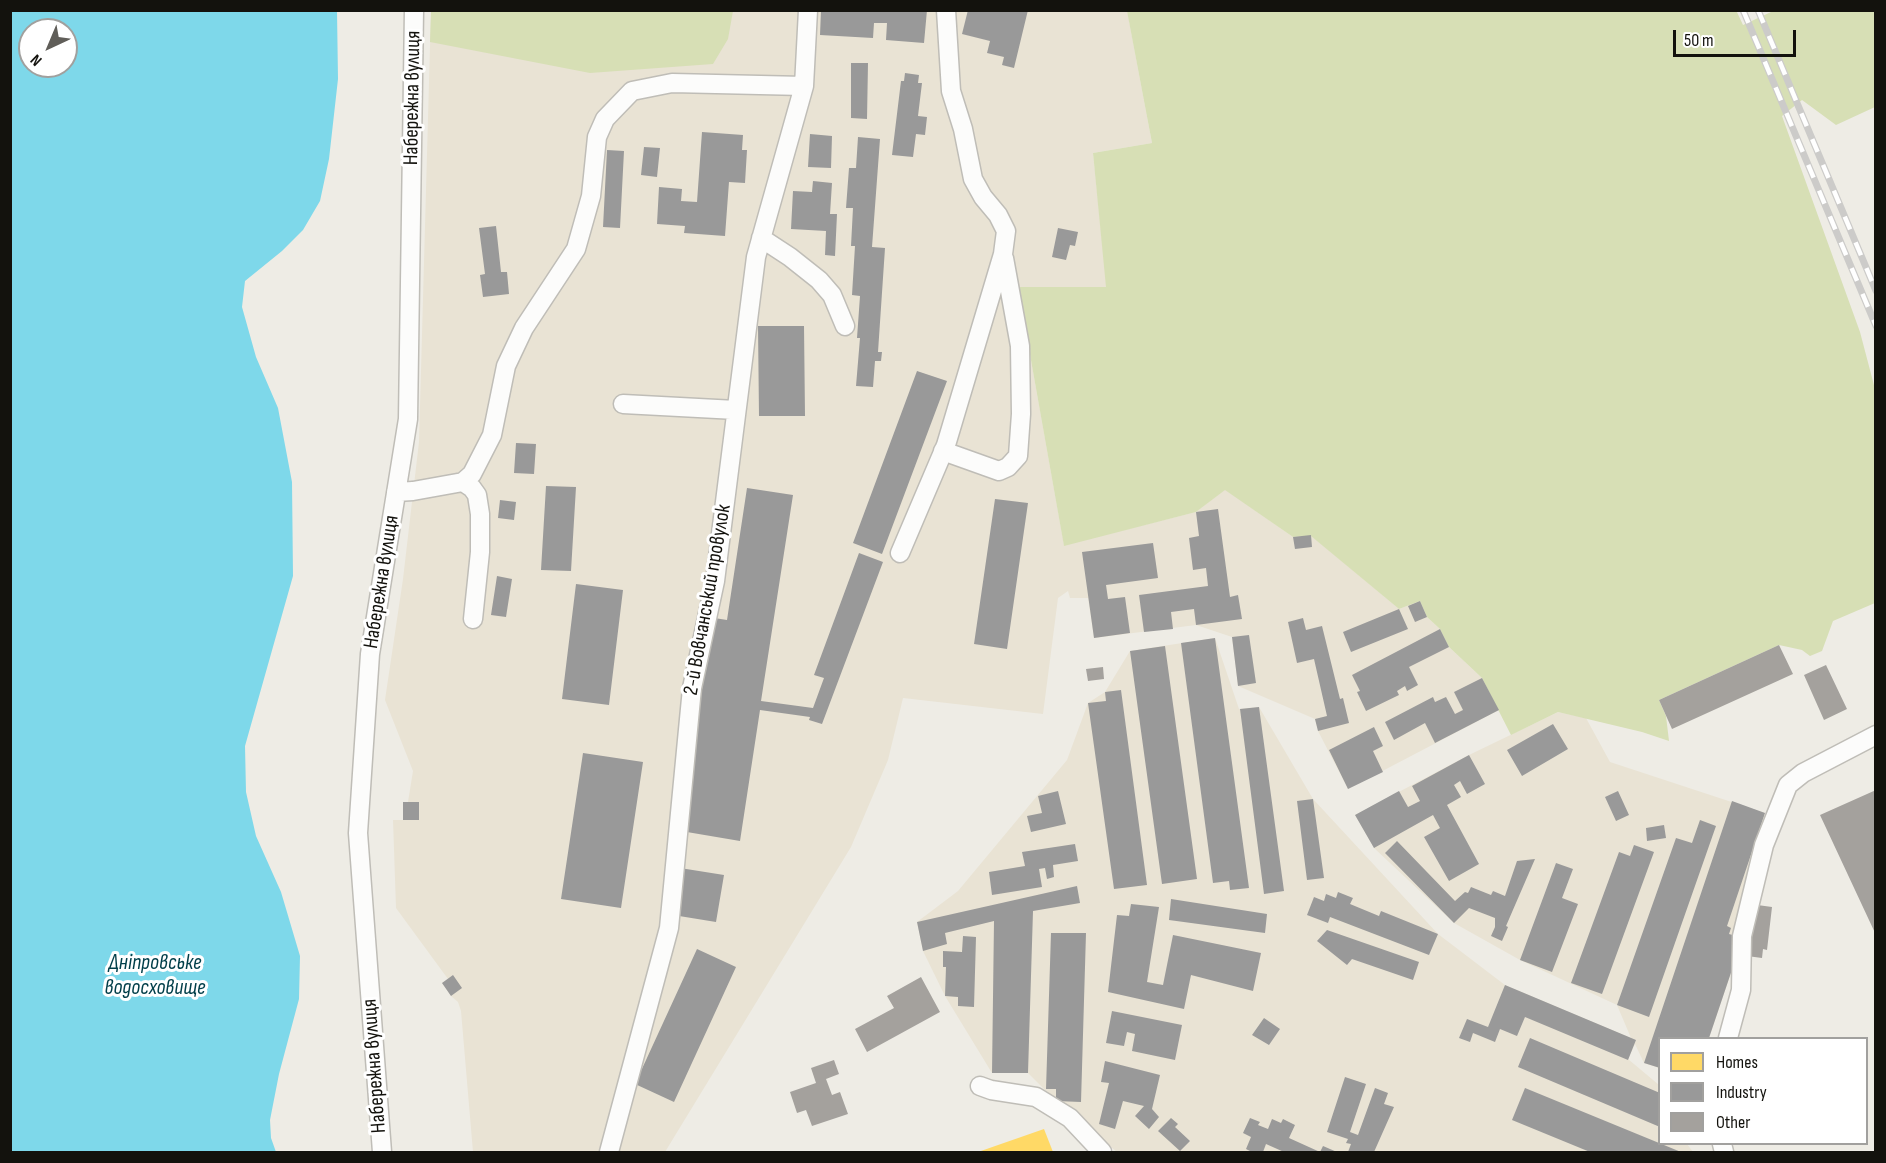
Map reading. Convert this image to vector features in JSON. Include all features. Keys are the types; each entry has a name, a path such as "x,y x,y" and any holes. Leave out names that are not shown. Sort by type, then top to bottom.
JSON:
{"street":[{"name":"Набережна вулиця","path":"382,1152 358,833 370,654 408,419 414,10"},
{"name":"2-й Вовчанський провулок","path":"609,1152 669,928 692,688 715,581 756,257 804,86 808,10"},
{"path":"900,553 943,451 1003,254 1006,231 998,215 982,197 974,179 963,129 951,91 946,10"},
{"path":"396,492 464,482 472,474 492,435 506,366 524,328 576,249 591,196 597,137 605,119 632,91 672,83 804,86"},
{"path":"761,238 819,280 832,295 845,326"},
{"path":"943,451 999,471 1008,467 1018,456 1021,414 1020,346 1003,254"},
{"path":"623,404 736,410"},
{"path":"464,482 477,495 480,514 480,552 473,620"},
{"path":"1728,1037 1741,990 1744,924 1764,845 1788,785 1803,773 1875,735"},
{"path":"980,1086 991,1090 1036,1097 1070,1118 1102,1152"}],"shaded area":[{"path":"1127,10 1152,143 1093,153 1107,287 1018,287 1064,545 1196,512 1225,489 1293,537 1311,535 1399,609 1420,601 1427,617 1440,629 1449,647 1482,678 1499,710 1348,789 1318,731 1315,719 1238,686 1232,637 1196,625 1094,638 1088,598 1070,598 1068,591 1058,598 1043,714 903,698 888,760 851,847 665,1152 473,1152 461,1011 458,1002 442,983 448,979 396,908 393,820 403,820 403,802 408,802 413,771 385,700 403,579 419,442 431,11"},
{"path":"1215,638 1239,709 1259,707 1313,799 1438,934 1505,985 1631,1038 1617,1005 1520,960 1454,923 1374,848 1355,815 1469,755 1558,712 1586,718 1610,762 1765,813 1736,936 1739,949 1709,1037 1658,1037 1658,1068 1644,1063 1635,1044 1628,1059 1658,1084 1658,1145 1688,1145 1693,1152 1117,1152 1056,1101 1028,1073 992,1073 945,996 923,951 917,922 958,891 1067,760 1088,703 1105,692 1130,651"}],"green space":[{"path":"431,10 733,11 728,39 713,64 590,73 430,42"},
{"path":"1736,10 1743,25 1770,11 1875,11 1875,107 1836,125 1802,100 1782,116 1860,332 1875,389 1875,603 1833,621 1822,651 1810,656 1802,650 1779,645 1659,700 1666,716 1669,741 1642,732 1558,712 1511,735 1482,678 1449,647 1440,629 1427,617 1420,601 1399,609 1311,536 1293,537 1225,490 1196,512 1064,546 1018,287 1106,287 1093,153 1152,143 1127,11"}],"water":[{"name":"Дніпровське водосховище","path":"10,11 337,11 338,79 329,159 320,201 303,230 282,251 245,281 242,307 256,357 278,408 292,482 293,576 245,746 246,792 256,836 281,892 300,956 299,999 279,1074 270,1120 271,1138 276,1152 11,1152"}],"building: Homes":[{"path":"1044,1129 1053,1152 978,1152"}],"building: Industry":[{"path":"821,10 927,10 924,43 886,40 887,23 874,23 873,38 820,35"},
{"path":"968,10 1028,10 1014,68 1002,65 1004,57 987,53 990,41 962,34"},
{"path":"851,63 868,63 867,119 851,118"},
{"path":"905,73 919,75 918,83 922,83 918,116 927,117 925,135 916,134 913,157 892,155 901,81 904,81"},
{"path":"702,132 743,135 742,150 747,150 745,183 729,182 725,236 684,233 685,226 657,224 659,187 682,189 681,201 697,202"},
{"path":"810,134 832,136 831,168 808,167"},
{"path":"858,137 880,139 872,247 885,248 878,352 882,352 881,361 875,361 873,387 856,386 860,338 857,338 860,296 852,295 855,246 851,246 853,208 846,208 849,168 856,168"},
{"path":"644,147 660,148 657,177 641,175"},
{"path":"607,150 624,151 620,228 603,227"},
{"path":"813,181 832,183 830,214 837,214 835,256 825,255 826,231 791,229 793,191 812,192"},
{"path":"496,226 501,272 507,272 509,294 483,297 480,275 485,274 479,228"},
{"path":"1058,228 1078,232 1075,246 1070,245 1066,260 1052,257"},
{"path":"758,326 804,326 805,416 759,416"},
{"path":"917,371 947,381 882,554 853,543"},
{"path":"516,443 536,444 534,474 514,473"},
{"path":"546,486 576,487 571,571 541,570"},
{"path":"747,488 793,495 761,701 813,708 824,678 814,675 859,553 883,562 822,724 809,720 810,717 760,710 740,841 681,831 705,669 708,617 727,620"},
{"path":"995,499 1028,503 1007,649 974,644"},
{"path":"500,500 516,502 514,520 498,518"},
{"path":"1218,509 1230,597 1238,595 1242,619 1196,625 1194,609 1171,612 1173,629 1144,632 1139,595 1208,586 1206,568 1193,570 1189,538 1199,536 1196,512"},
{"path":"1311,535 1312,547 1295,549 1293,537"},
{"path":"1153,543 1158,578 1106,585 1108,599 1125,597 1130,633 1094,638 1082,552"},
{"path":"497,576 512,579 506,617 491,615"},
{"path":"576,584 623,590 609,705 562,699"},
{"path":"1420,601 1427,617 1415,622 1408,606"},
{"path":"1399,609 1408,629 1351,652 1343,632"},
{"path":"1303,618 1306,630 1322,626 1340,699 1343,698 1349,723 1318,731 1315,719 1327,716 1314,659 1297,663 1288,622"},
{"path":"1440,629 1449,647 1409,667 1418,685 1407,691 1405,686 1397,691 1399,695 1366,711 1352,675"},
{"path":"1249,635 1256,683 1238,686 1232,637"},
{"path":"1215,638 1249,888 1230,890 1229,881 1213,883 1181,643"},
{"path":"1165,646 1197,879 1162,884 1130,651"},
{"path":"1482,678 1499,710 1435,743 1425,723 1394,740 1385,722 1433,697 1435,702 1446,697 1455,714 1463,710 1454,692"},
{"path":"1121,690 1147,885 1114,889 1088,703 1106,701 1105,692"},
{"path":"1259,707 1284,891 1264,894 1240,709"},
{"path":"1553,724 1568,749 1522,776 1507,750"},
{"path":"1374,727 1383,746 1373,751 1383,772 1348,789 1329,750"},
{"path":"583,753 643,762 621,908 561,899"},
{"path":"1469,755 1485,784 1467,794 1460,781 1454,785 1461,797 1447,805 1479,864 1449,881 1424,837 1440,828 1433,815 1374,848 1355,815 1399,791 1408,807 1420,801 1412,786"},
{"path":"1058,791 1066,824 1031,832 1027,816 1042,813 1038,796"},
{"path":"1618,791 1629,815 1616,821 1605,797"},
{"path":"1313,799 1324,878 1307,880 1297,801"},
{"path":"1732,801 1765,813 1727,926 1731,928 1729,934 1736,936 1732,947 1739,949 1709,1037 1658,1037 1658,1067 1644,1063"},
{"path":"403,802 419,802 419,820 403,820"},
{"path":"1700,820 1716,826 1649,1017 1617,1005 1676,838 1692,843"},
{"path":"1664,825 1666,838 1647,841 1646,828"},
{"path":"1397,841 1455,901 1465,892 1468,893 1471,887 1491,895 1493,891 1505,896 1517,861 1535,859 1506,926 1508,927 1502,941 1491,936 1495,927 1495,918 1469,908 1454,923 1385,853"},
{"path":"1075,844 1078,861 1053,865 1054,877 1047,879 1045,868 1039,869 1042,887 992,895 989,872 1025,866 1022,852"},
{"path":"1634,845 1654,852 1602,994 1571,983 1619,852 1630,856"},
{"path":"1556,863 1573,869 1562,898 1578,904 1552,972 1520,960"},
{"path":"680,868 724,875 716,922 673,915"},
{"path":"1077,886 1080,903 1033,911 1028,1073 992,1073 994,921 945,933 947,944 923,951 917,922"},
{"path":"1338,892 1353,898 1350,904 1379,916 1381,911 1438,934 1429,955 1330,917 1328,923 1307,915 1314,897 1324,901 1326,894 1336,898"},
{"path":"1171,899 1267,914 1265,933 1169,920"},
{"path":"1131,904 1159,907 1147,982 1163,985 1173,935 1261,953 1253,991 1191,975 1184,1009 1108,992 1117,915 1129,916"},
{"path":"1327,930 1419,962 1413,980 1352,959 1347,965 1317,941"},
{"path":"1051,933 1086,933 1081,1102 1056,1101 1056,1089 1046,1089"},
{"path":"963,936 976,937 974,1007 958,1006 958,997 945,996 946,967 943,967 943,951 962,952"},
{"path":"697,949 736,967 674,1102 635,1084"},
{"path":"453,975 462,988 451,996 442,983"},
{"path":"1505,985 1636,1040 1628,1060 1525,1017 1517,1036 1500,1029 1495,1042 1473,1033 1470,1042 1459,1038 1467,1019 1488,1027"},
{"path":"1112,1011 1182,1025 1175,1060 1132,1051 1135,1034 1127,1032 1124,1046 1106,1043"},
{"path":"1264,1018 1280,1029 1269,1045 1252,1035"},
{"path":"1530,1038 1658,1092 1658,1126 1518,1067"},
{"path":"1105,1061 1160,1075 1152,1109 1159,1117 1149,1129 1135,1116 1144,1106 1123,1101 1115,1129 1099,1124 1109,1083 1101,1082"},
{"path":"1345,1077 1366,1084 1350,1132 1358,1135 1375,1088 1388,1093 1384,1104 1394,1107 1374,1152 1348,1152 1351,1144 1346,1143 1348,1139 1327,1132"},
{"path":"1525,1088 1658,1143 1658,1145 1681,1152 1590,1152 1512,1120"},
{"path":"1171,1118 1178,1124 1175,1127 1190,1141 1180,1151 1158,1131"},
{"path":"1250,1118 1260,1122 1258,1125 1268,1129 1272,1119 1281,1123 1283,1119 1295,1125 1289,1138 1320,1152 1284,1152 1266,1144 1263,1152 1252,1152 1246,1149 1251,1137 1243,1133"},
{"path":"1323,1146 1337,1152 1320,1152"}],"building: Other":[{"path":"1779,645 1793,674 1672,729 1659,700"},
{"path":"1826,665 1847,709 1824,720 1804,675"},
{"path":"1103,667 1104,679 1088,681 1086,669"},
{"path":"1876,790 1876,935 1820,815"},
{"path":"1750,904 1772,907 1767,950 1763,949 1762,958 1747,956"},
{"path":"921,977 940,1012 867,1052 855,1029 894,1008 887,996"},
{"path":"834,1060 839,1074 826,1079 832,1095 840,1092 848,1114 812,1126 806,1110 797,1113 790,1092 816,1083 811,1068"}],"railway":[{"path":"1743,10 1876,326"},
{"path":"1758,10 1876,291"}]}
